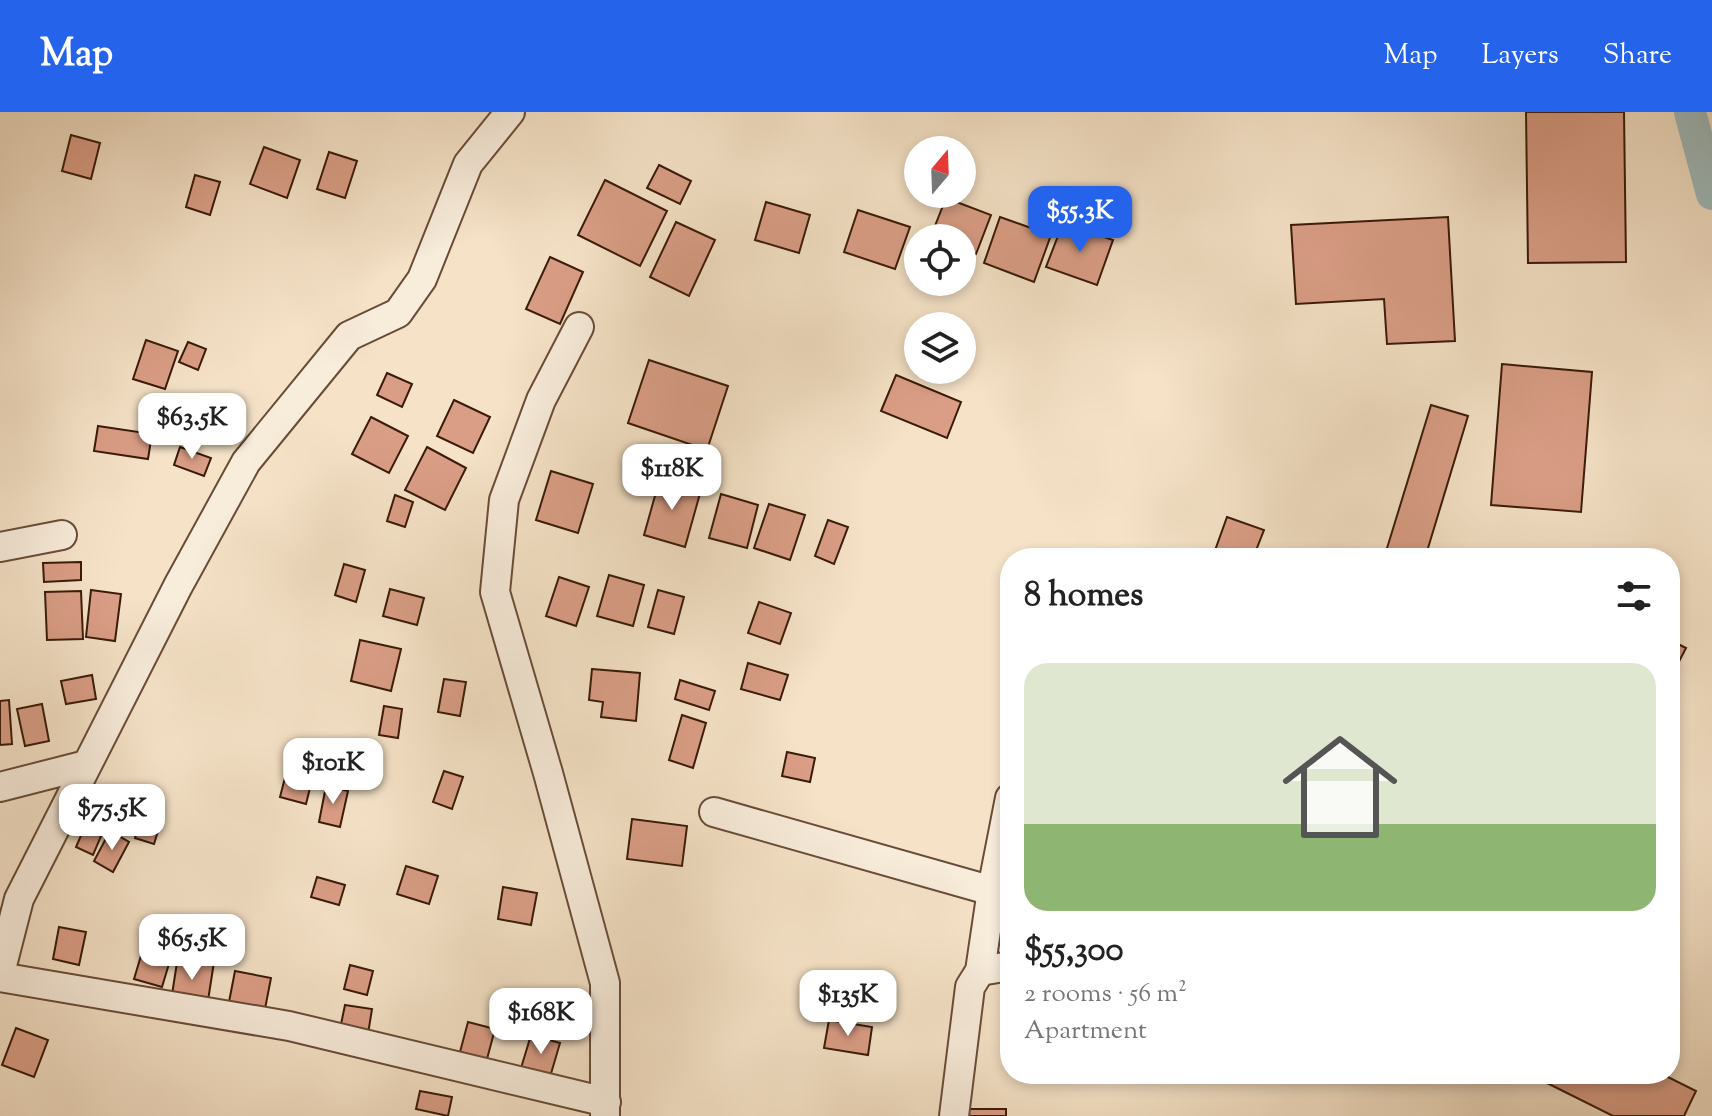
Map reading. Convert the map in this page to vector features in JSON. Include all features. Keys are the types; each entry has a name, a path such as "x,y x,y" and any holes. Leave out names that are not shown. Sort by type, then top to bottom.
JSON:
{"street":[{"path":"510,112 468,164 422,279 398,313 349,336 246,462 178,586 19,899 0,975 289,1026 605,1109 605,983 495,592 504,500 541,400 579,327"},
{"path":"0,547 62,535"},
{"path":"0,787 86,765"},
{"path":"714,812 1000,893"},
{"path":"954,1116 970,987 980,971 1000,897"},
{"path":"980,971 1000,968"}],"building":[{"path":"1526,112 1624,112 1626,262 1528,263"},
{"path":"71,135 100,143 91,179 62,171"},
{"path":"264,147 300,160 287,198 250,184"},
{"path":"329,152 357,161 345,198 317,189"},
{"path":"659,165 691,181 680,204 647,188"},
{"path":"195,175 220,182 210,215 186,207"},
{"path":"605,180 667,211 640,266 578,235"},
{"path":"766,202 810,215 799,253 755,240"},
{"path":"942,208 972,208 991,215 976,254 976,224 936,224"},
{"path":"858,210 904,225 904,244 895,269 844,252"},
{"path":"1000,217 1051,235 1034,282 984,263"},
{"path":"1448,217 1455,341 1387,344 1384,299 1296,304 1291,225"},
{"path":"676,222 715,240 689,296 650,277"},
{"path":"1063,223 1113,240 1097,285 1046,267"},
{"path":"550,257 583,272 560,324 526,309"},
{"path":"146,340 178,351 165,389 133,379"},
{"path":"188,342 206,349 198,370 179,362"},
{"path":"649,360 728,386 707,450 628,423"},
{"path":"1502,364 1592,372 1581,512 1491,505"},
{"path":"387,373 412,384 402,407 377,395"},
{"path":"896,375 904,378 904,384 918,384 961,402 947,438 881,411"},
{"path":"454,400 490,417 473,453 437,436"},
{"path":"1431,405 1468,416 1428,548 1387,548"},
{"path":"371,417 408,436 389,473 352,454"},
{"path":"98,426 152,434 148,459 94,451"},
{"path":"180,447 211,458 204,476 174,465"},
{"path":"427,447 466,468 445,510 405,490"},
{"path":"551,471 593,484 578,533 536,520"},
{"path":"660,478 701,490 685,547 644,535"},
{"path":"721,494 758,505 747,548 709,538"},
{"path":"395,495 413,502 405,527 387,521"},
{"path":"769,504 805,515 790,560 754,548"},
{"path":"1227,517 1264,530 1257,548 1216,548"},
{"path":"828,520 848,527 834,564 815,556"},
{"path":"81,562 81,580 44,582 43,563"},
{"path":"344,564 365,570 356,602 335,595"},
{"path":"609,575 644,585 633,626 597,616"},
{"path":"559,577 589,587 576,626 546,616"},
{"path":"390,589 424,598 417,625 383,616"},
{"path":"91,590 121,594 115,641 86,637"},
{"path":"658,590 684,597 674,634 648,627"},
{"path":"81,591 83,639 47,640 45,592"},
{"path":"759,602 791,613 780,644 748,633"},
{"path":"360,640 401,649 391,691 351,681"},
{"path":"1680,645 1686,648 1680,660"},
{"path":"748,663 788,675 780,700 741,689"},
{"path":"592,669 640,673 636,721 601,717 603,702 589,700"},
{"path":"92,675 96,699 66,704 61,681"},
{"path":"444,679 466,682 460,716 438,712"},
{"path":"680,680 715,691 709,710 675,699"},
{"path":"9,700 12,744 0,745 0,701"},
{"path":"42,704 49,741 25,746 17,709"},
{"path":"384,706 402,709 398,738 379,735"},
{"path":"682,715 706,723 693,768 669,760"},
{"path":"787,752 815,758 810,782 782,776"},
{"path":"287,770 313,776 306,804 280,797"},
{"path":"444,771 463,777 452,809 433,802"},
{"path":"326,786 348,791 340,827 319,822"},
{"path":"93,808 110,815 93,855 76,847"},
{"path":"143,809 163,815 154,844 135,838"},
{"path":"632,819 687,826 682,866 627,859"},
{"path":"110,831 129,842 113,872 94,861"},
{"path":"406,866 438,876 429,904 397,894"},
{"path":"317,877 345,885 339,905 311,897"},
{"path":"503,887 537,893 531,925 498,919"},
{"path":"59,927 86,932 79,965 53,959"},
{"path":"146,939 174,947 162,987 134,979"},
{"path":"178,956 214,962 207,1007 171,1001"},
{"path":"350,965 373,971 367,995 344,989"},
{"path":"235,971 271,978 264,1014 228,1007"},
{"path":"345,1005 372,1009 368,1034 340,1029"},
{"path":"829,1020 872,1027 868,1055 824,1048"},
{"path":"468,1022 495,1029 487,1059 460,1052"},
{"path":"16,1028 48,1040 34,1077 2,1065"},
{"path":"531,1035 560,1043 550,1077 521,1068"},
{"path":"1680,1083 1696,1091 1684,1116 1613,1116 1549,1084"},
{"path":"420,1091 452,1097 448,1116 416,1109"},
{"path":"967,1109 1006,1109 1006,1116 967,1116"}],"waterway":[{"path":"1690,112 1712,194"}]}
